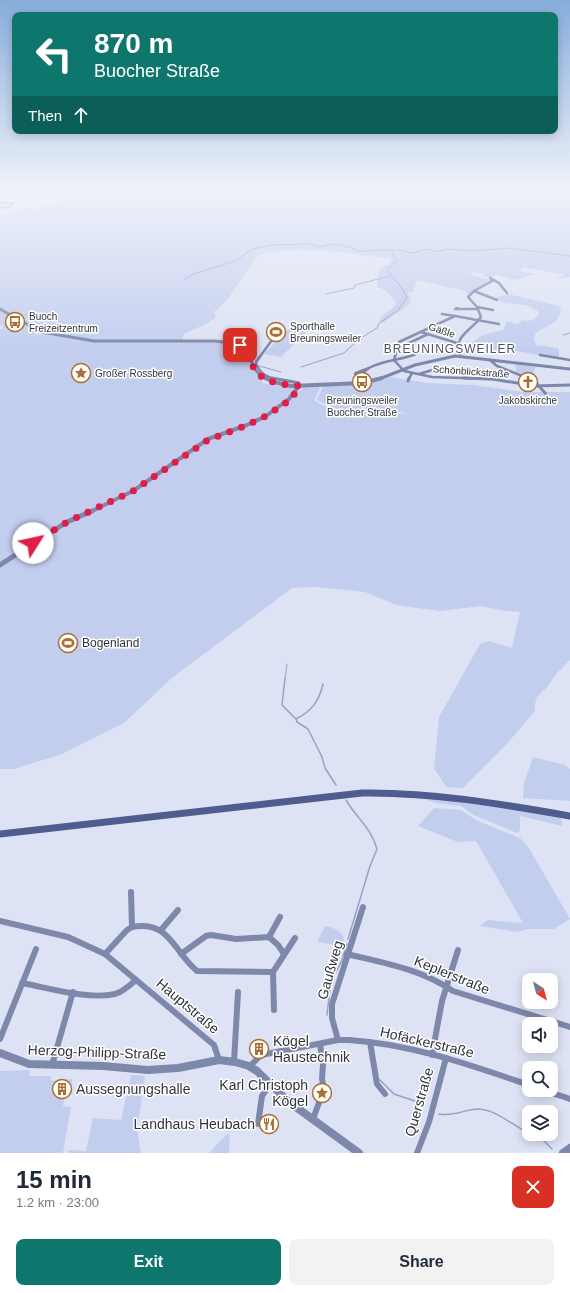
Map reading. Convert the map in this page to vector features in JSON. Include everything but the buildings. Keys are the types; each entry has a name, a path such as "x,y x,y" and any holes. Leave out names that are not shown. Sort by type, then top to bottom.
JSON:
{"main road":[{"path":"0,834 362,792 416,792 471,799 570,816"}],"street":[{"path":"490,278 507,293"},
{"path":"461,357 457,351 457,343 468,330 480,320 481,316 478,308 468,299 469,296 474,291 494,280"},
{"path":"474,291 497,300"},
{"path":"450,308 478,308 493,310"},
{"path":"0,309 41,332 94,341 206,341 238,344 244,347 250,354 254,367 258,373 265,378 300,386 363,383 377,380 402,369 444,358 461,357 570,369"},
{"path":"442,314 499,324"},
{"path":"394,360 398,342 455,316"},
{"path":"278,381 263,374 258,369 256,363 272,340 283,331"},
{"name":"Gäßle","path":"421,332 457,343"},
{"path":"406,345 428,334"},
{"path":"369,368 380,362 407,358 416,354"},
{"path":"540,355 570,360"},
{"path":"394,360 402,369"},
{"path":"491,361 497,365 524,375 540,386 546,394"},
{"path":"419,374 439,368 476,371"},
{"name":"Schönblickstraße","path":"402,369 412,373 436,377 500,380 540,386 570,385"},
{"path":"408,381 412,373"},
{"path":"0,565 67,522 133,491 208,440 266,416 290,400 300,386"},
{"path":"131,892 132,927"},
{"name":"Gaußweg","path":"338,1040 332,1018 332,1004 346,954 363,907"},
{"path":"161,930 178,910"},
{"path":"269,937 280,917"},
{"name":"Hauptstraße","path":"0,921 30,927 92,946 105,954 214,1045 219,1060"},
{"path":"105,954 127,930 132,927 156,927 161,930 197,971 239,973 273,972"},
{"path":"181,954 206,936 236,939 269,937 278,945 284,954"},
{"path":"274,1010 273,972 295,938"},
{"path":"0,1039 36,949"},
{"path":"432,1055 435,1029 446,985 458,950"},
{"name":"Keplerstraße","path":"346,954 410,970 446,985 453,991 570,1027"},
{"path":"22,983 73,992 105,995 116,994 136,980"},
{"path":"52,1065 73,992"},
{"path":"234,1062 238,992"},
{"name":"Hofäckerstraße","path":"250,1066 261,1055 350,1039 403,1047 446,1058 522,1083"},
{"path":"370,1042 377,1084 385,1094"},
{"path":"313,1120 324,1089 322,1079 323,1064 320,1044"},
{"name":"Herzog-Philipp-Straße","path":"0,1053 29,1064 103,1066 148,1070 178,1068 219,1060"},
{"name":"Querstraße","path":"417,1153 429,1122 446,1058"},
{"path":"219,1060 250,1066 289,1102 359,1153"},
{"path":"258,1124 262,1096 270,1084"},
{"path":"558,1096 570,1100"},
{"path":"563,1153 570,1148"}],"shaded area":[{"path":"0,243 570,243 570,277 555,279 565,275 523,267 519,271 535,274 515,280 495,274 493,278 483,276 483,273 471,272 472,276 493,280 469,294 465,291 417,280 413,292 408,292 411,301 408,306 382,323 379,322 382,317 396,304 388,293 377,287 379,270 391,262 390,258 341,252 300,250 278,251 258,255 227,300 214,312 216,317 208,323 184,334 182,340 99,341 49,333 39,330 0,308"},
{"path":"508,294 556,305 561,308 558,319 555,322 535,334 534,340 536,345 518,344 545,346 559,349 559,358 515,351 494,350 492,353 473,351 470,348 476,339 488,333 503,330 507,321 516,324 523,320 532,320 538,315 539,313 536,310 528,306 505,303 495,298"},
{"path":"0,310 40,333 34,336 43,334 93,342 222,342 240,345 249,354 252,366 262,378 262,383 297,388 295,392 277,408 248,424 216,435 124,495 58,525 0,563 0,329 4,328 0,325"},
{"path":"290,327 308,330 281,357 264,354"},
{"path":"516,364 536,367 533,374 525,373 524,375 515,371 517,368 515,367"},
{"path":"390,377 427,383 473,385 524,392 570,392 570,660 555,675 549,685 537,697 535,711 505,746 463,788 446,787 434,768 439,717 480,644 489,641 512,648 520,612 481,606 440,611 396,605 365,592 315,587 292,588 173,677 124,723 62,754 14,769 0,769 0,567 55,531 85,515 117,502 135,492 208,441 234,431 286,404 303,387 321,386 315,401 331,410 410,414 393,411 337,410 317,400 323,386 379,381"},
{"path":"533,757 565,765 570,769 570,801 523,798 524,783"},
{"path":"427,800 460,801 561,818 562,826 520,816 520,831 517,833 474,815 461,806 436,803"},
{"path":"434,808 461,810 476,820 520,838 529,848 570,919 554,929 528,929 518,932 480,926 488,920 523,923 476,841 458,842 418,826"},
{"path":"325,926 333,928 342,934 344,941 343,946 317,942"},
{"path":"30,1070 29,1076 51,1076 51,1081 72,1079 71,1093 65,1094 63,1106 71,1107 63,1153 0,1153 0,1071"},
{"path":"131,1075 145,1076 137,1130 141,1153 68,1153 69,1150 86,1151 93,1118 121,1120"},
{"path":"227,1134 230,1135 229,1153 209,1153"}],"waterway":[{"path":"186,281 185,279 194,274 235,261 253,249 271,245 309,244 320,247 332,244 349,247 358,251 391,250"},
{"path":"391,250 400,250 411,253 429,249 435,252 448,249 471,251 508,248 570,256"},
{"path":"391,250 396,258"},
{"path":"380,323 398,310 407,298 403,290 387,270 397,260"},
{"path":"355,287 355,285 390,276"},
{"path":"326,294 354,288"},
{"path":"301,367 344,353 358,340 377,328 379,323"},
{"path":"563,335 570,333"},
{"path":"259,366 281,372"},
{"path":"285,679 287,664"},
{"path":"285,678 282,705 296,719"},
{"path":"296,719 311,709 319,696 323,684"},
{"path":"296,719 297,722 308,729 322,757 325,768 336,785"},
{"path":"346,800 371,834 377,849 370,866 348,939"},
{"path":"332,980 342,960 347,944"},
{"path":"327,1015 330,988"},
{"path":"380,1080 394,1094 424,1104"},
{"path":"439,1114 445,1115 474,1109 486,1110 499,1115 522,1129"},
{"path":"544,1141 552,1149"}],"place":[{"name":"Buoch Freizeitzentrum","path":"15,322"},
{"name":"Sporthalle Breuningsweiler","path":"276,332"},
{"name":"Großer Rossberg","path":"81,373"},
{"name":"Breuningsweiler Buocher Straße","path":"362,382"},
{"name":"Jakobskirche","path":"528,382"},
{"name":"Bogenland","path":"68,643"},
{"name":"Kögel Haustechnik","path":"259,1049"},
{"name":"Aussegnungshalle","path":"62,1089"},
{"name":"Karl Christoph Kögel","path":"322,1093"},
{"name":"Landhaus Heubach","path":"269,1124"}],"district":[{"name":"BREUNINGSWEILER","path":"450,349"}],"route":[{"path":"33,543 67,522 117,500 133,491 213,437 252,423 266,416 290,400 300,386 285,385 261,376 252,364 250,354 240,345"}]}
